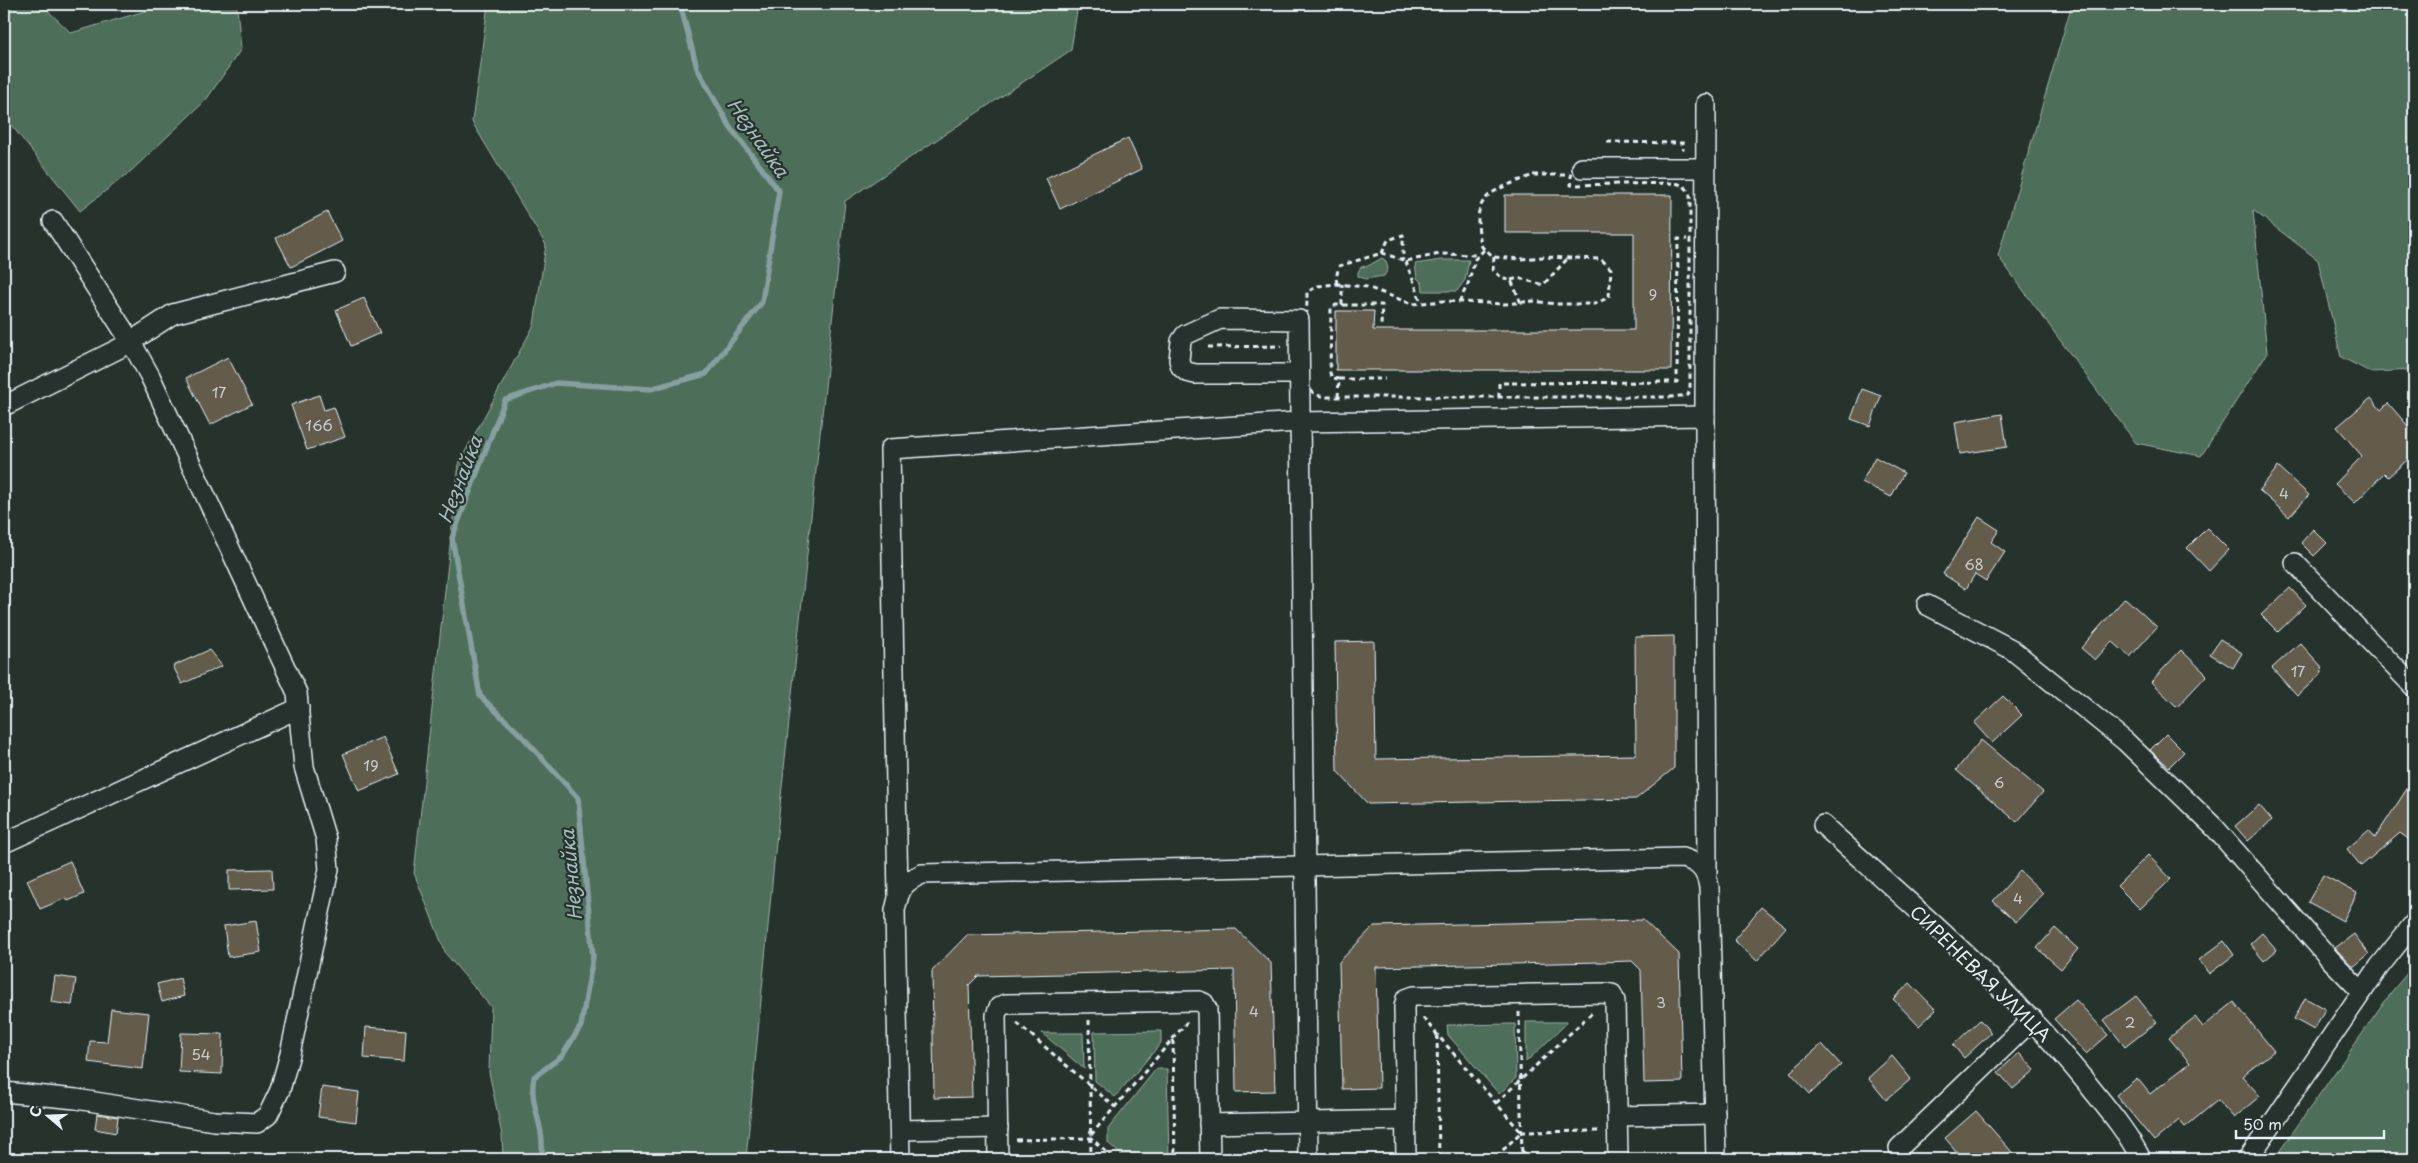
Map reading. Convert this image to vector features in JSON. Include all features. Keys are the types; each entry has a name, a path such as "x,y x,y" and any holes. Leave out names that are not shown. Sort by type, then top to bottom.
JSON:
{"street":[{"path":"1706,104 1706,874 1709,887 1716,1159"},
{"path":"1582,168 1706,168"},
{"path":"4,1092 76,1099 237,1123 257,1123 268,1115 280,1090 290,1054 329,869 326,839 304,767 297,693 150,376 131,342 53,221"},
{"path":"4,406 131,342 173,314 335,272"},
{"path":"1298,374 1195,374 1187,372 1182,367 1179,347 1185,335 1220,319 1299,320 1303,346 1298,374 1298,422 1308,1159"},
{"path":"898,897 890,449 1298,422 1705,416"},
{"path":"2295,563 2414,687"},
{"path":"1927,605 2011,649 2125,741 2220,833 2336,966 2362,992"},
{"path":"4,843 299,708"},
{"name":"СИРЕНЕВАЯ УЛИЦА","path":"1823,825 2032,1019 2118,1122 2141,1159"},
{"path":"900,1159 895,910 898,897 906,881 922,874 1683,858 1694,861 1706,874"},
{"path":"2248,1159 2362,992 2414,923"},
{"path":"1406,1159 1404,1007 1406,999 1414,996 1606,992 1612,994 1615,1001 1618,1159"},
{"path":"998,1159 996,1015 998,1007 1006,1004 1199,1001 1204,1003 1208,1010 1210,1159"},
{"path":"1899,1148 2032,1019"},
{"path":"1617,1123 1715,1114"},
{"path":"1209,1124 1406,1120"},
{"path":"900,1130 998,1134"}],"path":[{"path":"1571,174 1571,185 1675,183 1683,185 1688,189 1690,196 1690,388 1688,395 1684,397 1319,397 1311,392 1306,385 1303,346 1307,292 1318,286 1337,284 1367,286 1412,304 1459,302 1595,304 1608,297 1611,291 1610,269 1606,262 1592,257 1522,259 1494,257 1484,250 1479,238 1479,210 1482,201 1488,193 1534,175 1571,174"},
{"path":"1382,253 1388,240 1403,234 1404,260 1412,280 1418,288 1420,303"},
{"path":"1498,397 1499,383 1677,382 1678,239 1690,239"},
{"path":"1459,302 1468,284 1474,259 1484,250"},
{"path":"1337,284 1336,278 1339,266 1382,253 1404,260 1440,254 1478,255"},
{"path":"1494,257 1493,270 1503,280 1519,278 1543,285 1569,257"},
{"path":"1511,280 1521,303"},
{"path":"1342,284 1342,305"},
{"path":"1381,325 1382,305 1342,305 1331,308 1330,374 1332,378 1339,379 1386,379"},
{"path":"1201,347 1303,346"},
{"path":"1338,397 1339,379"},
{"path":"1519,994 1522,1159"},
{"path":"1496,1103 1612,994"},
{"path":"1406,999 1521,1132"},
{"path":"1088,1003 1091,1159"},
{"path":"1091,1137 1204,1003"},
{"path":"998,1007 1115,1107"},
{"path":"1437,1034 1439,1159"},
{"path":"1173,1039 1175,1159"},
{"path":"1494,1159 1521,1132 1617,1123"},
{"path":"998,1134 1091,1137 1114,1159"},
{"path":"1522,1151 1531,1159"}],"green space":[{"path":"4,4 41,4 71,33 169,4 234,4 237,8 241,49 206,100 131,171 80,211 4,116"},
{"path":"488,4 1078,4 1071,50 845,201 775,852 746,1159 503,1159 502,1135 489,1072 491,1007 446,954 414,873 459,463 534,325 546,245 472,122"},
{"path":"2072,4 2414,4 2414,370 2370,372 2341,357 2318,260 2253,210 2267,353 2201,456 2136,443 1998,256"},
{"path":"1382,258 1386,261 1388,269 1384,276 1365,279 1358,276 1361,267 1368,266"},
{"path":"1441,260 1469,260 1465,280 1457,291 1423,291 1422,283 1417,278 1415,264"},
{"path":"2414,965 2414,1159 2274,1159 2393,990"},
{"path":"1526,1022 1568,1022 1526,1062"},
{"path":"1515,1024 1516,1078 1499,1094 1448,1035 1447,1025"},
{"path":"1161,1031 1161,1043 1115,1097 1095,1081 1094,1032"},
{"path":"1042,1033 1083,1033 1084,1069"},
{"path":"1156,1069 1167,1069 1169,1159 1126,1159 1108,1143 1108,1129"}],"building":[{"path":"1128,138 1142,169 1060,209 1046,178"},
{"path":"1505,195 1672,195 1671,370 1336,370 1336,311 1374,311 1373,330 1634,330 1634,233 1505,233"},
{"path":"327,212 342,241 291,267 276,238"},
{"path":"364,298 380,333 351,346 336,310"},
{"path":"228,357 252,404 210,425 186,378"},
{"path":"1862,389 1881,396 1870,426 1851,419"},
{"path":"319,395 324,410 334,407 345,437 307,450 291,405"},
{"path":"2371,398 2381,410 2388,403 2414,433 2414,454 2388,477 2384,473 2355,503 2335,484 2362,456 2337,427"},
{"path":"2002,414 2007,447 1960,454 1955,422"},
{"path":"1875,457 1904,473 1891,497 1862,482"},
{"path":"2278,467 2309,495 2289,517 2259,490"},
{"path":"1979,517 1999,530 1991,542 2005,552 1986,581 1975,574 1966,589 1943,574"},
{"path":"2207,528 2229,550 2209,571 2187,548"},
{"path":"2313,529 2327,543 2314,556 2301,543"},
{"path":"2290,588 2306,605 2278,632 2261,615"},
{"path":"2125,598 2157,627 2130,657 2112,641 2095,660 2081,648"},
{"path":"1674,636 1674,768 1636,799 1368,804 1337,771 1335,642 1374,641 1376,759 1636,755 1635,637"},
{"path":"2220,639 2242,653 2233,668 2210,654"},
{"path":"2300,643 2321,666 2322,673 2297,696 2272,668"},
{"path":"209,650 222,666 182,684 173,666"},
{"path":"2181,650 2207,675 2177,707 2151,682"},
{"path":"2003,696 2022,715 1992,743 1974,723"},
{"path":"2166,734 2184,752 2169,767 2150,750"},
{"path":"383,737 399,774 359,791 343,754"},
{"path":"1981,740 2043,792 2017,822 1956,770"},
{"path":"2414,778 2414,843 2400,833 2361,866 2347,849 2369,830 2375,838"},
{"path":"2259,805 2272,820 2248,841 2235,826"},
{"path":"2148,855 2171,879 2140,909 2117,886"},
{"path":"70,861 84,894 68,901 66,898 40,909 27,880"},
{"path":"272,869 273,889 229,890 229,870"},
{"path":"2020,871 2043,893 2016,922 1993,901"},
{"path":"2323,875 2357,893 2343,921 2308,902"},
{"path":"1761,907 1786,927 1757,961 1734,940"},
{"path":"1643,920 1679,954 1682,1082 1644,1083 1641,970 1632,961 1376,967 1379,1088 1342,1089 1339,962 1374,926"},
{"path":"256,921 261,952 228,957 224,926"},
{"path":"2055,928 2078,949 2061,969 2037,948"},
{"path":"1236,929 1271,963 1275,1091 1236,1092 1234,970 978,976 969,985 972,1097 934,1098 932,971 967,935"},
{"path":"2262,933 2277,950 2264,961 2250,944"},
{"path":"2354,934 2369,954 2353,967 2335,948"},
{"path":"2224,941 2234,955 2209,974 2199,960"},
{"path":"55,976 76,979 72,1005 51,1002"},
{"path":"180,978 184,996 162,1002 157,984"},
{"path":"1910,983 1936,1010 1919,1026 1893,999"},
{"path":"2136,996 2157,1022 2125,1047 2104,1020"},
{"path":"2305,998 2325,1009 2314,1030 2294,1019"},
{"path":"2076,1000 2108,1035 2086,1054 2054,1019"},
{"path":"2234,1002 2274,1051 2242,1076 2260,1096 2234,1118 2218,1100 2185,1127 2179,1120 2154,1141 2116,1095 2137,1078 2150,1094 2190,1063 2169,1038 2195,1017 2203,1027"},
{"path":"111,1009 149,1013 143,1069 88,1062 90,1041 107,1042"},
{"path":"1980,1020 1991,1033 1964,1058 1953,1045"},
{"path":"366,1027 406,1030 404,1061 364,1058"},
{"path":"181,1033 223,1034 222,1074 179,1072"},
{"path":"1822,1044 1841,1065 1810,1094 1790,1072"},
{"path":"2019,1053 2035,1070 2013,1089 1998,1072"},
{"path":"1892,1056 1911,1079 1886,1100 1868,1078"},
{"path":"322,1087 359,1092 356,1122 318,1117"},
{"path":"1976,1111 2018,1159 1963,1159 1945,1138"},
{"path":"97,1114 118,1117 116,1133 95,1129"}],"waterway":[{"name":"Незнайка","path":"541,1159 542,1137 533,1098 534,1077 562,1056 581,1026 593,957 578,798 521,735 480,696 452,538 505,400 556,383 650,389 706,374 762,302 779,191 730,127 697,68 680,4"}]}
